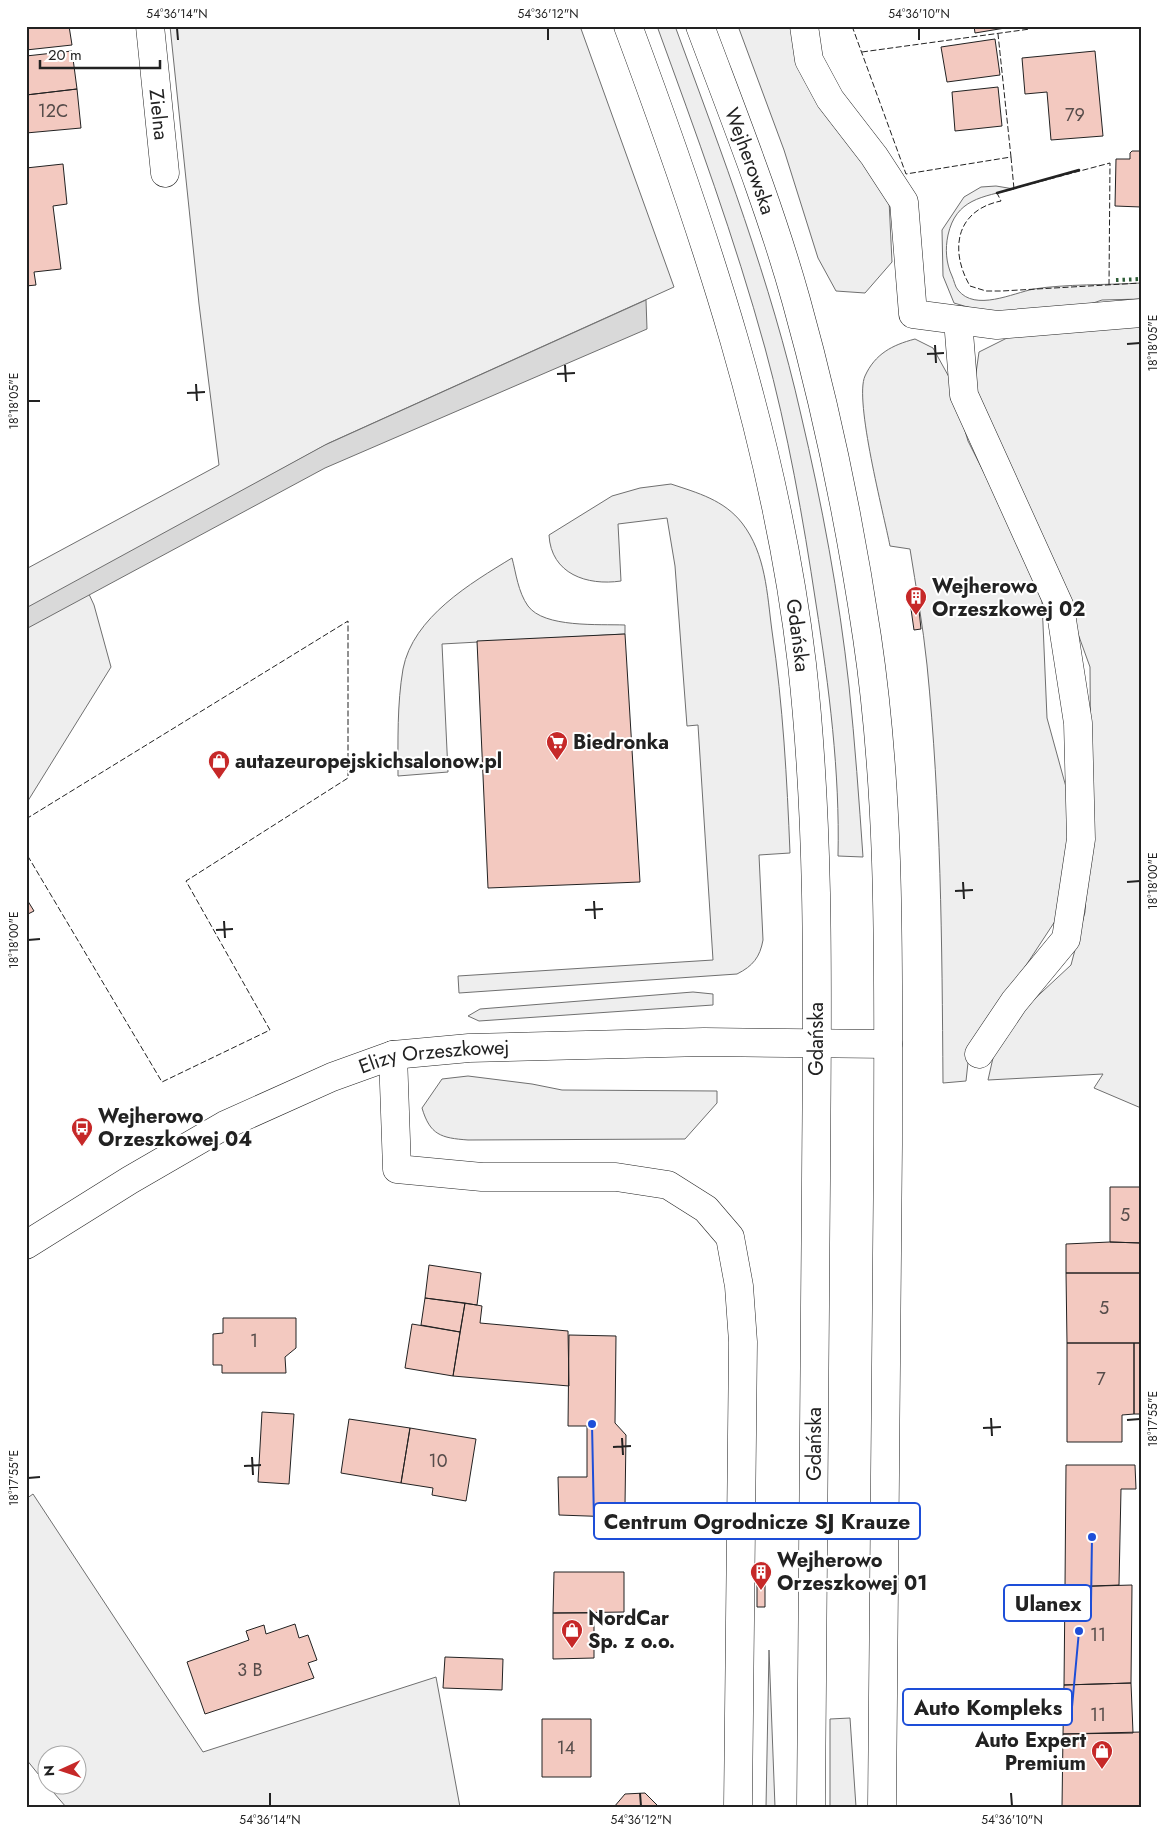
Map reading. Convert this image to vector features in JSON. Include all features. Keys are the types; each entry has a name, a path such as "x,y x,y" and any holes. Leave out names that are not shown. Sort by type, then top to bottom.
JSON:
{"main road":[{"name":"Zielna","path":"150,26 165,173"},
{"name":"Gdańska","path":"628,26 672,145 718,282 754,406 773,489 802,661 815,839 817,1043 811,1807"},
{"name":"Wejherowska","path":"700,26 758,180 795,298 838,466 868,639 882,763 886,866 888,1044"},
{"path":"804,26 809,60 830,99 874,156 904,202 913,314 997,325 1141,313"},
{"path":"958,320 964,395 1060,606 1078,723 1081,829 1066,939 1014,1002 979,1054"},
{"name":"Elizy Orzeszkowej","path":"26,1245 130,1180 225,1125 332,1077 393,1055 478,1048 704,1042 888,1044"},
{"path":"882,1807 888,1044"},
{"path":"393,1055 397,1169 482,1176 616,1177 668,1185 706,1208 730,1237 740,1286 743,1342 738,1807"}],"shaded area":[{"path":"170,26 580,26 674,287 329,443 82,579 94,605 111,667 26,804 26,569 219,465 199,304"},
{"path":"657,26 675,26 744,219 789,365 816,482 840,618 851,707 863,857 838,856 833,730 825,667 800,507 788,443 773,380 728,226"},
{"path":"738,26 795,26 889,200 892,262 865,293 836,291 818,258 784,150"},
{"path":"996,186 1014,189 991,194 964,207 957,214 948,235 946,251 948,266 956,287 965,296 974,300 984,300 1046,287 1141,283 1141,299 1102,300 1067,312 998,316 954,303 943,276 942,230 964,197 981,187"},
{"path":"646,300 647,329 325,468 26,629 26,608 325,445"},
{"path":"1141,322 1141,1108 1094,1088 1103,1074 988,1080 997,1040 1013,1019 1071,965 1085,912 1091,809 1090,667 1051,559 974,387 979,352 1009,337"},
{"path":"915,339 933,348 949,377 968,441 1019,542 1042,601 1047,718 1066,787 1071,840 1063,909 1021,973 970,1044 966,1081 943,1083 938,821 932,717 925,650 910,549 890,546 866,432 863,408 863,389 865,376 869,368 885,352 899,344"},
{"path":"671,484 710,498 735,515 750,535 756,548 767,589 782,714 790,853 759,855 763,940 760,951 747,968 737,974 459,993 458,976 713,960 698,725 687,726 675,566 667,518 618,524 621,581 596,581 584,579 573,574 556,559 551,548 549,535 612,496 640,488"},
{"path":"512,558 522,595 528,606 536,613 546,618 573,623 625,625 625,634 442,644 448,772 398,776 400,696 403,669 409,650 418,633 446,603 462,590"},
{"path":"693,992 713,994 713,1005 479,1021 468,1016 480,1009"},
{"path":"468,1076 532,1084 562,1090 717,1091 717,1103 685,1139 468,1140 444,1136 429,1124 422,1108 442,1079"},
{"path":"33,1494 203,1752 436,1677 460,1807 66,1807 57,1796 88,1796 88,1746 38,1746 38,1774 26,1759 26,1499"},
{"path":"769,1650 775,1807 766,1807"},
{"path":"850,1718 856,1807 830,1807 830,1719"}],"building":[{"path":"26,26 69,26 72,45 26,50"},
{"path":"974,26 1011,26 1011,27 975,33"},
{"path":"995,39 1000,75 947,82 941,47"},
{"path":"72,51 77,89 26,95 26,56"},
{"path":"1095,51 1103,136 1051,140 1047,92 1025,94 1022,58"},
{"path":"998,87 1002,126 955,131 952,92"},
{"path":"77,89 81,128 26,133 26,95"},
{"path":"1140,148 1141,207 1115,206 1116,159 1130,159 1130,153 1132,151 1140,151"},
{"path":"63,164 67,204 53,206 61,269 34,272 36,285 26,286 26,168"},
{"name":"Wejherowo Orzeszkowej 02","path":"918,601 921,629 914,630 910,602"},
{"name":"Biedronka","path":"625,634 640,882 488,888 477,641"},
{"path":"26,898 34,911 26,915"},
{"path":"1110,1187 1141,1187 1141,1243 1110,1242"},
{"path":"1141,1243 1141,1273 1066,1273 1066,1244"},
{"path":"429,1265 481,1273 477,1305 425,1298"},
{"path":"1066,1273 1141,1273 1141,1343 1067,1343"},
{"path":"425,1298 465,1303 460,1332 421,1325"},
{"path":"465,1303 482,1306 480,1323 568,1331 569,1386 453,1376"},
{"path":"223,1318 296,1318 296,1348 285,1357 286,1373 222,1373 222,1365 213,1365 213,1334 223,1333"},
{"path":"412,1324 460,1332 453,1376 405,1368"},
{"path":"569,1335 616,1336 615,1423 626,1435 625,1505 615,1517 559,1515 558,1477 587,1477 587,1426 568,1426"},
{"path":"1067,1343 1134,1343 1134,1414 1122,1415 1122,1442 1067,1442"},
{"path":"1134,1343 1141,1343 1141,1414 1134,1414"},
{"path":"262,1412 294,1414 289,1484 258,1482"},
{"path":"349,1419 410,1428 401,1483 341,1473"},
{"path":"410,1428 476,1439 466,1501 432,1495 433,1488 401,1483"},
{"path":"1066,1465 1135,1465 1136,1489 1121,1489 1119,1585 1065,1587"},
{"path":"554,1572 624,1572 624,1612 553,1613"},
{"name":"Wejherowo Orzeszkowej 01","path":"757,1575 765,1575 765,1607 757,1607"},
{"path":"1132,1585 1131,1683 1064,1685 1065,1587"},
{"path":"553,1613 594,1613 594,1658 553,1659"},
{"path":"295,1624 299,1638 308,1635 317,1660 308,1663 314,1678 205,1714 187,1662 249,1640 246,1631 264,1625 266,1634"},
{"path":"445,1657 503,1659 502,1690 443,1688"},
{"path":"1131,1683 1133,1733 1063,1734 1064,1685"},
{"path":"542,1719 591,1719 591,1777 542,1777"},
{"name":"Auto Expert Premium","path":"1141,1732 1141,1807 1062,1807 1063,1734"},
{"path":"645,1793 659,1807 614,1807 625,1794"}],"hedge":[{"path":"1116,280 1141,279"}],"fence":[{"path":"852,26 906,174 1011,157 998,34"},
{"path":"862,52 1030,29 1029,26"},
{"path":"1011,157 1014,189"},
{"path":"1109,285 1110,163 997,193 1001,201 986,206 974,213 966,222 961,233 959,246 963,272 970,286 986,291 1002,291 1141,283"},
{"path":"26,819 348,621 348,778 186,881 270,1030 162,1082 26,853"}],"wall":[{"path":"997,193 1079,170"}],"place":[{"name":"Wejherowo Orzeszkowej 02","path":"916,616"},
{"name":"Biedronka","path":"557,761"},
{"name":"autazeuropejskichsalonow.pl","path":"219,780"},
{"name":"Wejherowo Orzeszkowej 04","path":"82,1147"},
{"name":"Centrum Ogrodnicze SJ Krauze","path":"592,1424"},
{"name":"Ulanex","path":"1092,1537"},
{"name":"Wejherowo Orzeszkowej 01","path":"761,1591"},
{"name":"Auto Kompleks","path":"1079,1631"},
{"name":"NordCar Sp. z o.o.","path":"572,1649"},
{"name":"Auto Expert Premium","path":"1102,1770"}]}
